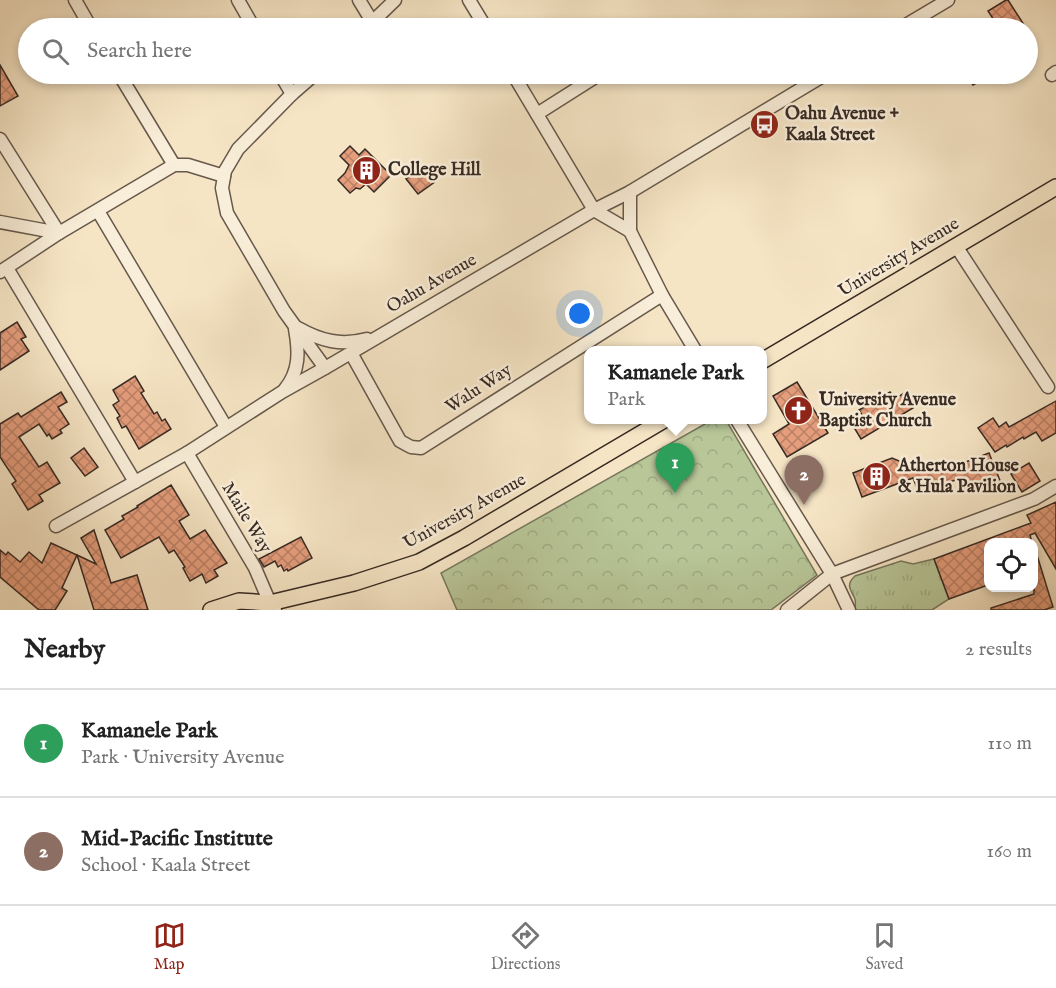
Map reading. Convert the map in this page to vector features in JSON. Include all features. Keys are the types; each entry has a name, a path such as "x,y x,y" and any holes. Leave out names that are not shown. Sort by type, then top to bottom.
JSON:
{"main road":[{"name":"University Avenue","path":"767,358 1056,187"},
{"name":"University Avenue","path":"210,610 239,601 269,608 419,562 657,424"}],"street":[{"path":"75,0 85,18"},
{"path":"238,0 248,18"},
{"path":"359,0 366,18"},
{"path":"377,18 395,0"},
{"path":"469,0 480,18"},
{"path":"918,18 948,0"},
{"path":"124,84 174,165"},
{"path":"286,84 292,94"},
{"path":"304,84 238,149 228,163 224,176 223,197 227,213 284,311 325,368"},
{"path":"519,84 594,210 630,231"},
{"path":"537,114 584,84"},
{"name":"Oahu Avenue","path":"56,526 187,453 282,392 594,210 630,192 809,84"},
{"path":"0,140 59,233"},
{"path":"135,482 3,270 59,233 174,165 188,165 224,176"},
{"path":"630,192 630,231 662,295 692,346"},
{"path":"98,211 226,427"},
{"path":"0,222 59,233"},
{"path":"956,246 1048,387"},
{"name":"Walu Way","path":"351,353 400,441 408,446 422,448 662,295"},
{"path":"295,326 316,338 335,343 355,342 381,335"},
{"path":"282,392 291,381 297,366 295,326"},
{"path":"739,424 832,574 849,610"},
{"name":"Maile Way","path":"187,453 255,568 269,608"},
{"path":"787,610 832,574 1034,499 1056,486"}],"green space":[{"path":"705,424 728,424 817,575 771,610 457,610 441,573"},
{"path":"934,559 949,599 932,610 855,610 850,582 855,576 901,561 913,564"}],"building":[{"path":"1008,0 1020,18 993,18 988,11"},
{"path":"0,65 18,96 0,106"},
{"name":"College Hill","path":"350,146 359,155 365,149 391,175 374,192 366,184 350,193 338,180 349,165 340,156"},
{"path":"424,165 436,181 418,194 406,179"},
{"path":"17,322 26,337 21,339 29,351 0,370 0,333"},
{"path":"135,376 144,391 141,393 154,414 157,412 162,421 165,419 171,429 139,449 126,426 122,428 117,418 120,416 113,405 119,401 113,390"},
{"name":"University Avenue Baptist Church","path":"797,382 828,433 787,457 773,434 789,424 773,396"},
{"path":"61,392 67,402 58,407 69,424 60,430 62,433 52,439 49,434 47,436 39,424 19,437 39,467 47,462 60,483 39,495 43,501 28,510 12,484 16,481 0,457 0,424 18,413 21,417"},
{"path":"890,392 895,399 904,393 913,408 861,439 852,424 864,418 859,410"},
{"path":"1056,401 1056,433 1042,441 1036,432 995,452 978,428 993,418 999,427 1006,422 1009,427"},
{"path":"84,448 98,467 85,476 71,458"},
{"name":"Atherton House & Hula Pavilion","path":"989,453 1001,483 977,492 974,485 965,488 961,478 919,493 913,478 862,497 853,473 892,458 921,470 942,462 945,470"},
{"path":"1029,463 1040,481 1022,492 1011,474"},
{"path":"171,485 189,515 179,521 190,539 205,530 227,563 214,570 218,576 206,583 202,574 190,581 183,568 185,567 174,550 169,553 159,537 121,558 105,530 124,519 122,516"},
{"path":"1056,502 1056,569 1035,533 1030,535 1031,538 991,538 1031,523 1027,515"},
{"path":"94,530 111,583 137,575 148,610 94,610 77,555 96,564 81,538"},
{"path":"301,537 312,558 288,571 287,569 284,571 281,565 278,567 275,561 264,567 259,559"},
{"path":"984,540 984,586 949,599 934,559"},
{"path":"51,543 77,555 62,588 67,591 55,610 39,610 0,577 0,550 6,555 8,552 20,562 29,552 42,563"},
{"path":"1038,558 1053,607 1044,610 991,610 991,608 1038,592"}],"place":[{"name":"Oahu Avenue + Kaala Street","path":"764,124"},
{"name":"College Hill","path":"367,170"},
{"name":"University Avenue Baptist Church","path":"798,410"},
{"name":"Atherton House & Hula Pavilion","path":"877,476"},
{"name":"Kamanele Park","path":"675,493"},
{"name":"Mid-Pacific Institute","path":"804,505"}]}
